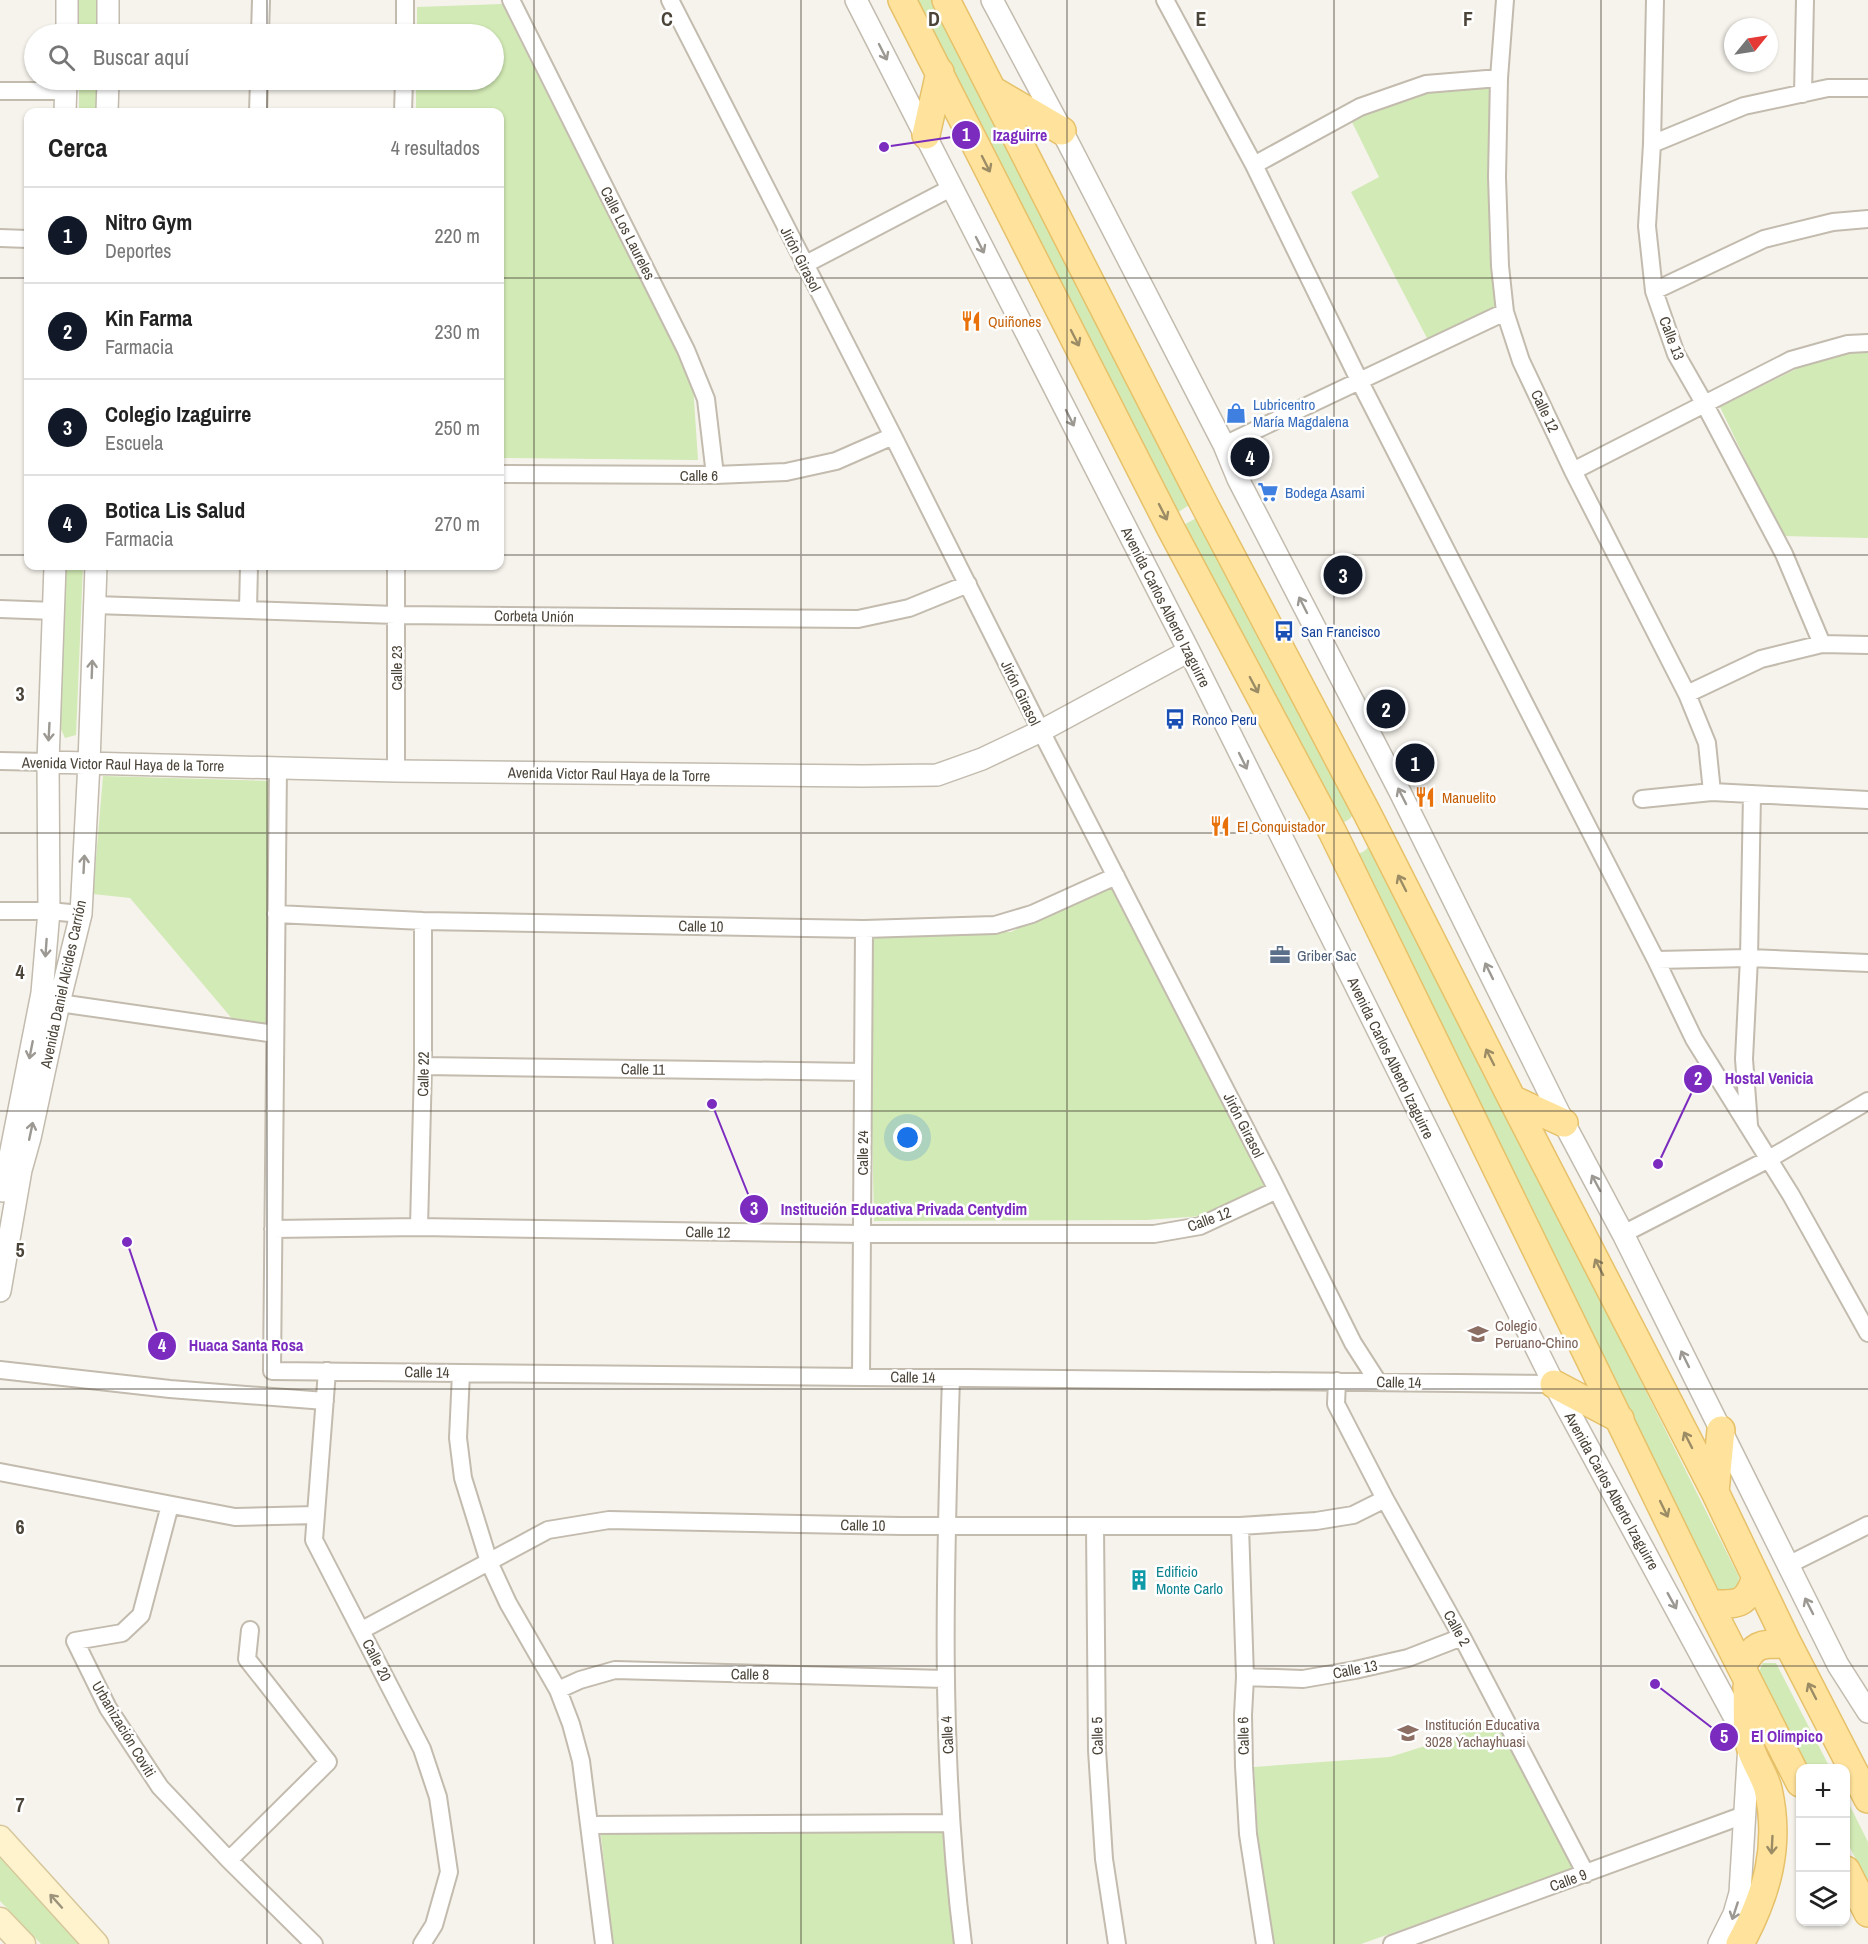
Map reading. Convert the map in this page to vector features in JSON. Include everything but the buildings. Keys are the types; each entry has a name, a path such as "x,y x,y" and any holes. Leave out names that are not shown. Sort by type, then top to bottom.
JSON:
{"main road":[{"path":"902,0 1170,527 1333,833 1709,1604 1796,1774"},
{"path":"946,0 1715,1492 1788,1644 1868,1799"},
{"path":"926,135 940,72"},
{"path":"994,91 1062,131"},
{"path":"1333,833 1345,838 1360,836 1367,825 1367,813"},
{"path":"1512,1099 1564,1122"},
{"path":"1554,1384 1620,1419"},
{"path":"1715,1492 1721,1430"},
{"path":"1709,1604 1734,1604 1743,1600 1751,1593 1756,1577"},
{"path":"1740,1944 1760,1906 1771,1861 1773,1832 1768,1787 1749,1744 1745,1674 1750,1651 1759,1646 1788,1644"},
{"path":"1834,1732 1868,1766"},
{"path":"1749,1744 1796,1779"},
{"path":"6,1845 96,1944"},
{"path":"1847,1872 1868,1913"},
{"path":"0,1920 23,1944"}],"street":[{"path":"67,0 67,24"},
{"path":"108,0 108,24"},
{"path":"260,24 261,0"},
{"path":"405,0 405,24"},
{"name":"Calle Los Laureles","path":"511,0 686,350 706,399 714,475"},
{"name":"Jirón Girasol","path":"670,0 1353,1343 1378,1382"},
{"name":"Avenida Carlos Alberto Izaguirre","path":"856,0 1189,651 1554,1384 1749,1744"},
{"path":"992,0 1062,131 1400,792 1838,1665 1868,1712"},
{"path":"1165,0 1254,165 1360,381 1656,960 1694,1039 1791,1195 1868,1333"},
{"name":"Calle 12","path":"1505,0 1498,78 1497,188 1500,266 1505,312 1521,361 1573,471 1687,694 1707,743 1712,792"},
{"name":"Calle 13","path":"1655,0 1652,144 1647,226 1654,291 1676,354 1784,554 1822,644"},
{"path":"1803,94 1805,0"},
{"path":"1254,165 1360,107 1426,84 1498,78"},
{"path":"1652,144 1744,106 1828,88 1868,88"},
{"path":"0,91 24,89"},
{"path":"65,108 66,90"},
{"path":"107,108 108,90"},
{"path":"258,108 259,90"},
{"path":"403,108 404,90"},
{"path":"804,265 951,188"},
{"path":"1654,291 1764,239 1833,222 1868,219"},
{"path":"0,238 24,239"},
{"path":"1224,446 1505,312"},
{"path":"1573,471 1791,360 1848,344 1868,343"},
{"name":"Calle 6","path":"504,474 714,475 786,472 836,461 893,436"},
{"name":"Avenida Daniel Alcides Carrión","path":"0,1210 42,993 49,911 48,762 55,570"},
{"name":"Avenida Daniel Alcides Carrión","path":"0,1291 21,1170 30,1138 58,1004 81,914 96,570"},
{"path":"248,609 249,570"},
{"name":"Calle 23","path":"396,570 396,771"},
{"name":"Corbeta Unión","path":"94,605 396,615 858,619 909,608 968,584"},
{"path":"0,609 55,611"},
{"path":"1687,694 1761,659 1822,644 1868,645"},
{"name":"Avenida Victor Raul Haya de la Torre","path":"0,761 396,771 938,775 982,759 1041,731 1189,651"},
{"path":"273,1229 278,767"},
{"path":"1642,800 1712,792 1868,800"},
{"path":"1749,1127 1744,1059 1749,958 1752,794"},
{"name":"Calle 10","path":"276,914 423,921 864,929 995,925 1032,914 1116,876"},
{"path":"0,911 49,911 81,914"},
{"name":"Calle 22","path":"419,1227 423,1066 423,921"},
{"name":"Calle 24","path":"861,1377 864,929"},
{"path":"1656,960 1749,958 1868,963"},
{"path":"58,1004 275,1034"},
{"name":"Calle 11","path":"423,1066 863,1072"},
{"path":"1623,1234 1769,1159 1868,1101"},
{"name":"Calle 12","path":"273,1229 419,1227 862,1234 1154,1234 1200,1226 1277,1190"},
{"name":"Calle 14","path":"273,1229 272,1371 1554,1384"},
{"path":"0,1370 170,1389 325,1401"},
{"name":"Calle 20","path":"327,1371 314,1540 422,1749 438,1797 449,1872 434,1925 422,1944"},
{"path":"461,1373 458,1438 462,1468 489,1562 508,1603 558,1690 571,1724 581,1761 604,1944"},
{"path":"946,1526 951,1377"},
{"name":"Calle 2","path":"1337,1381 1336,1404 1385,1499 1462,1637 1586,1874"},
{"path":"0,1472 236,1517 316,1515"},
{"name":"Calle 10","path":"362,1630 548,1530 609,1520 946,1526 1240,1526 1316,1521 1353,1515 1385,1499"},
{"name":"Urbanización Coviti","path":"170,1505 141,1615 122,1634 75,1641 108,1708 160,1787 229,1860 314,1944"},
{"path":"1788,1565 1868,1525"},
{"name":"Calle 4","path":"946,1526 945,1679 951,1823 963,1944"},
{"name":"Calle 5","path":"1095,1526 1097,1750 1104,1859 1117,1944"},
{"name":"Calle 6","path":"1240,1526 1245,1677 1243,1725 1248,1834 1265,1944"},
{"path":"229,1860 328,1762 247,1659 250,1630"},
{"name":"Calle 13","path":"1245,1677 1303,1679 1355,1670 1408,1658 1462,1637"},
{"name":"Calle 8","path":"558,1690 580,1680 615,1670 945,1679"},
{"path":"1719,1944 1734,1914 1740,1893 1749,1744"},
{"path":"590,1825 951,1823"},
{"name":"Calle 9","path":"1392,1944 1586,1874 1743,1824"},
{"path":"0,1828 6,1845"}],"green space":[{"path":"78,0 96,0 96,24 79,24"},
{"path":"913,0 934,0 1192,503 1174,515"},
{"path":"502,4 693,385 698,460 504,458 504,108 416,108 416,90 504,90 504,24 417,24 417,7"},
{"path":"1492,85 1490,213 1498,309 1428,340 1351,192 1379,177 1351,120 1411,95"},
{"path":"79,90 96,90 96,108 79,108"},
{"path":"1868,349 1868,538 1782,536 1720,407 1802,366"},
{"path":"1200,516 1355,810 1348,820 1342,823 1180,527"},
{"path":"66,570 83,570 76,735 65,738 60,727"},
{"path":"103,776 270,781 266,1034 245,1034 130,898 93,894"},
{"path":"1371,843 1739,1577 1738,1584 1729,1590 1718,1590 1352,855 1363,852"},
{"path":"1104,885 1117,891 1265,1185 1202,1216 1146,1220 874,1221 868,934 1011,932"},
{"path":"1763,1663 1776,1663 1828,1764 1805,1764 1757,1675"},
{"path":"1494,1717 1574,1869 1361,1944 1273,1944 1258,1838 1254,1767 1390,1757 1457,1736"},
{"path":"1850,1806 1868,1842 1868,1883 1850,1848"},
{"path":"600,1827 945,1831 958,1944 613,1944"},
{"path":"0,1855 82,1944 41,1944 0,1901"}],"place":[{"name":"Izaguirre","path":"884,147"},
{"name":"Quiñones","path":"971,321"},
{"name":"Lubricentro María Magdalena","path":"1236,413"},
{"name":"Botica Lis Salud","path":"1250,457"},
{"name":"Bodega Asami","path":"1268,492"},
{"name":"Colegio Izaguirre","path":"1343,575"},
{"name":"San Francisco","path":"1284,631"},
{"name":"Kin Farma","path":"1386,709"},
{"name":"Ronco Peru","path":"1175,719"},
{"name":"Nitro Gym","path":"1415,763"},
{"name":"Manuelito","path":"1425,797"},
{"name":"El Conquistador","path":"1220,826"},
{"name":"Griber Sac","path":"1280,955"},
{"name":"Institución Educativa Privada Centydim","path":"712,1104"},
{"name":"Hostal Venicia","path":"1658,1164"},
{"name":"Huaca Santa Rosa","path":"127,1242"},
{"name":"Colegio Peruano-Chino","path":"1478,1334"},
{"name":"Edificio Monte Carlo","path":"1139,1580"},
{"name":"El Olímpico","path":"1655,1684"},
{"name":"Institución Educativa 3028 Yachayhuasi","path":"1408,1733"}]}
